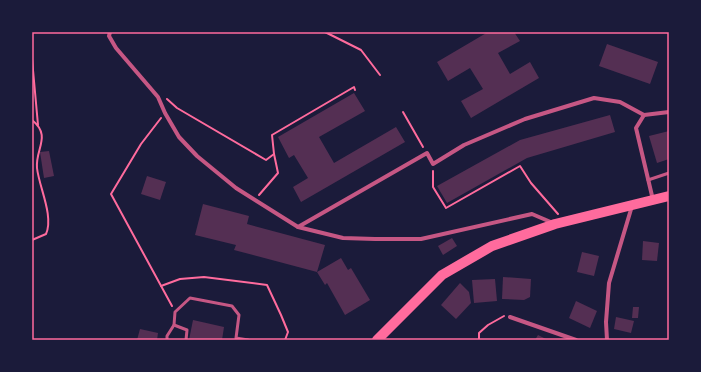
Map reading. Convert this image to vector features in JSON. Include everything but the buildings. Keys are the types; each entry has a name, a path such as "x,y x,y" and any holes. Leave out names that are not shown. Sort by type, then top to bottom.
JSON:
{"main road":[{"path":"377,340 442,275 492,246 555,224 669,196"}],"street":[{"path":"110,32 109,36 116,48 158,97 165,113 179,137 197,156 225,180 254,201 298,227 344,238 421,239 532,214 555,224"},
{"path":"298,227 427,153 433,164 464,145 525,119 594,98 620,102 644,115 669,112"},
{"path":"644,115 636,128 653,201"},
{"path":"607,340 606,322 610,283 632,206"},
{"path":"510,317 576,340"}],"lane":[{"path":"648,180 669,173"},
{"path":"167,340 174,325 176,312 190,298 232,306 239,314 236,339 248,340"},
{"path":"174,325 187,330 186,340"}],"path":[{"path":"325,32 361,50 380,75"},
{"path":"32,59 38,125 42,143 38,151 36,161 49,227 46,234 32,240"},
{"path":"254,201 278,174 272,135 354,88 355,90"},
{"path":"158,97 166,98 177,108 266,160 274,154"},
{"path":"403,112 427,153"},
{"path":"165,113 141,144 112,194 176,312"},
{"path":"32,120 38,125"},
{"path":"433,164 434,187 446,208 520,166 531,183 565,222"},
{"path":"161,286 180,279 204,277 266,285 282,315 288,332 285,340"},
{"path":"479,340 479,333 488,325 504,316 510,317"}]}
